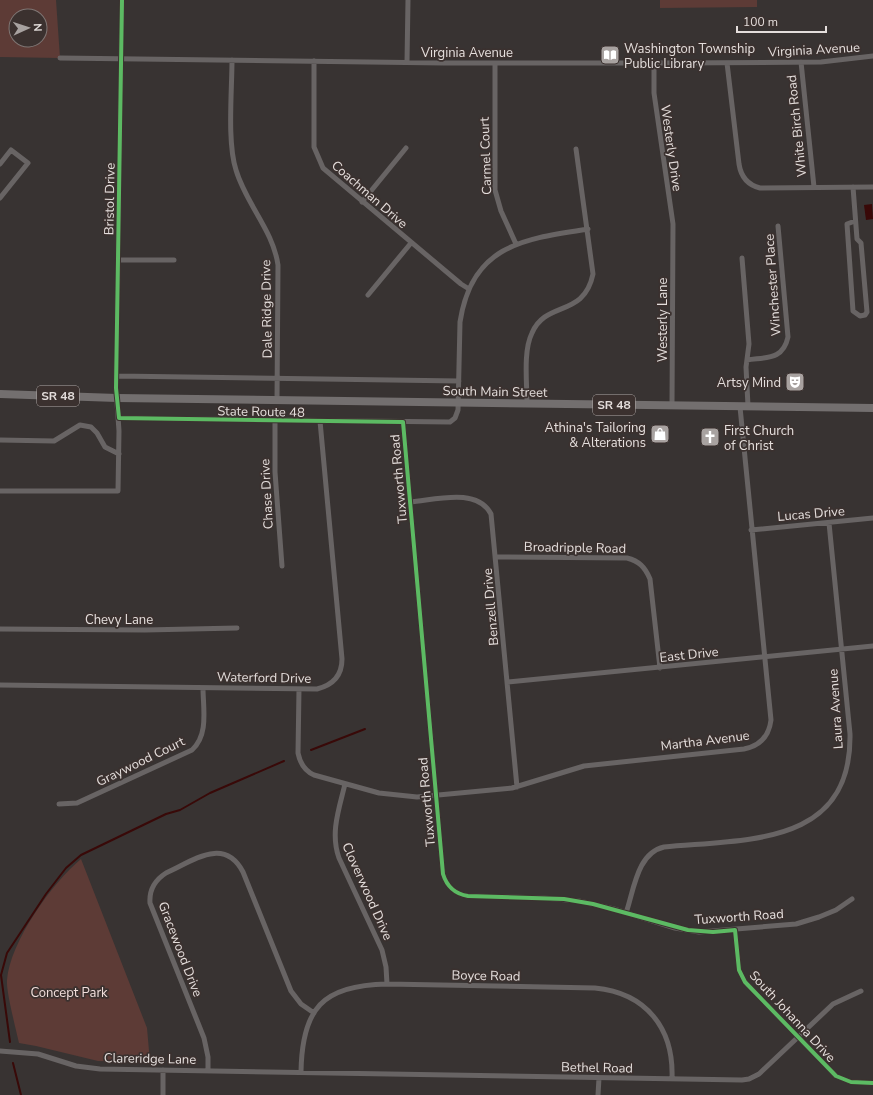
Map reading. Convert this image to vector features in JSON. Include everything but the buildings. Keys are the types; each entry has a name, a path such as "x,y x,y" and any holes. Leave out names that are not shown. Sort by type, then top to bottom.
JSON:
{"main road":[{"name":"SR 48","path":"0,394 117,398"},
{"name":"South Main Street","path":"117,398 873,408"}],"street":[{"name":"Bristol Drive","path":"0,491 118,492 119,418 117,376 122,0"},
{"path":"407,62 408,0"},
{"name":"Virginia Avenue","path":"60,58 495,63 801,62 873,56"},
{"name":"Dale Ridge Drive","path":"232,60 233,158 239,178 269,235 278,265 277,400"},
{"name":"Coachman Drive","path":"314,61 313,134 316,154 324,168 411,243 469,289"},
{"name":"Westerly Drive","path":"654,62 654,93 673,235"},
{"path":"727,62 740,171 746,181 756,186 873,187"},
{"name":"White Birch Road","path":"801,62 814,187"},
{"name":"Carmel Court","path":"495,63 495,190 501,211 516,244"},
{"path":"362,202 406,148"},
{"path":"527,403 528,347 532,331 545,316 568,308 581,299 592,282 594,267 576,149"},
{"path":"0,164 11,150 28,163 0,198"},
{"path":"853,187 857,240 861,243 867,312 865,315 860,316 853,311 847,224 855,221"},
{"name":"Winchester Place","path":"747,360 776,356 786,347 788,337 778,226"},
{"name":"State Route 48","path":"119,418 450,422 457,414 460,322 462,310 469,289 481,270 490,261 516,244 536,237 588,229"},
{"name":"Westerly Lane","path":"672,406 673,235"},
{"path":"368,295 411,243"},
{"name":"Martha Avenue","path":"299,689 298,753 300,760 310,773 345,784 398,796 436,795 517,787 584,766 744,749 755,746 765,738 770,725 752,530 744,407 749,344 742,258"},
{"path":"118,260 174,260"},
{"name":"South Main Street","path":"117,376 459,381"},
{"name":"Chase Drive","path":"275,421 274,472 282,566"},
{"name":"Waterford Drive","path":"0,685 317,689 329,685 338,677 342,665 320,421"},
{"name":"Tuxworth Road","path":"403,422 443,874 448,885 457,893 468,896 564,899 593,904 688,930 713,932 808,921 836,910 852,899"},
{"path":"0,440 54,441 80,425 91,427 97,433 105,447 119,454"},
{"name":"Benzell Drive","path":"410,502 469,497 480,501 488,509 493,519 517,787"},
{"name":"Lucas Drive","path":"752,530 873,518"},
{"name":"Laura Avenue","path":"626,913 643,861 657,848 782,834 813,818 828,804 843,777 850,750 829,523"},
{"name":"Broadripple Road","path":"496,557 627,558 640,563 650,579 660,668"},
{"name":"Chevy Lane","path":"0,629 145,630 237,628"},
{"name":"East Drive","path":"507,682 873,646"},
{"name":"Graywood Court","path":"60,804 77,803 192,750 200,742 203,730 204,688"},
{"name":"Cloverwood Drive","path":"345,784 335,826 335,843 339,858 382,950 386,967 387,984"},
{"name":"Gracewood Drive","path":"208,1070 208,1057 204,1038 150,903 152,886 160,876 212,853 222,853 234,858 243,872 291,991 301,1004 314,1013"},
{"name":"South Johanna Drive","path":"735,930 738,964 742,977 838,1078 851,1082 873,1083"},
{"name":"Boyce Road","path":"301,1072 303,1040 307,1024 314,1013 329,998 344,989 364,984 387,984 595,988 615,991 640,1004 660,1024 670,1048 672,1079"},
{"name":"Bethel Road","path":"301,1072 599,1078 749,1079 760,1074 833,1004 861,991"},
{"name":"Clareridge Lane","path":"0,1051 38,1054 87,1068 301,1072"},
{"path":"163,1095 164,1070"},
{"path":"598,1095 599,1078"}],"green space":[{"path":"0,0 56,0 60,58 0,57"},
{"path":"660,0 757,0 757,7 660,8"},
{"name":"Concept Park","path":"81,859 147,1028 150,1062 98,1061 19,1043 7,986 10,965 24,931 34,914 58,883"}],"shaded area":[{"path":"872,204 873,219 866,220 864,205"}],"waterway":[{"path":"311,750 365,729"},
{"path":"10,1042 1,975 7,953 46,894 66,868 81,855 166,814 180,810 210,793 284,761"},
{"path":"13,1063 21,1095"}],"cycle path":[{"path":"122,0 116,388 119,418 403,422 443,874 449,886 455,892 468,896 564,899 593,904 688,930 713,932 735,930 739,970 745,982 836,1076 851,1082 873,1083"}],"place":[{"name":"Washington Township Public Library","path":"610,55"},
{"name":"Artsy Mind","path":"795,382"},
{"name":"Athina's Tailoring & Alterations","path":"660,434"},
{"name":"First Church of Christ","path":"710,437"}]}
